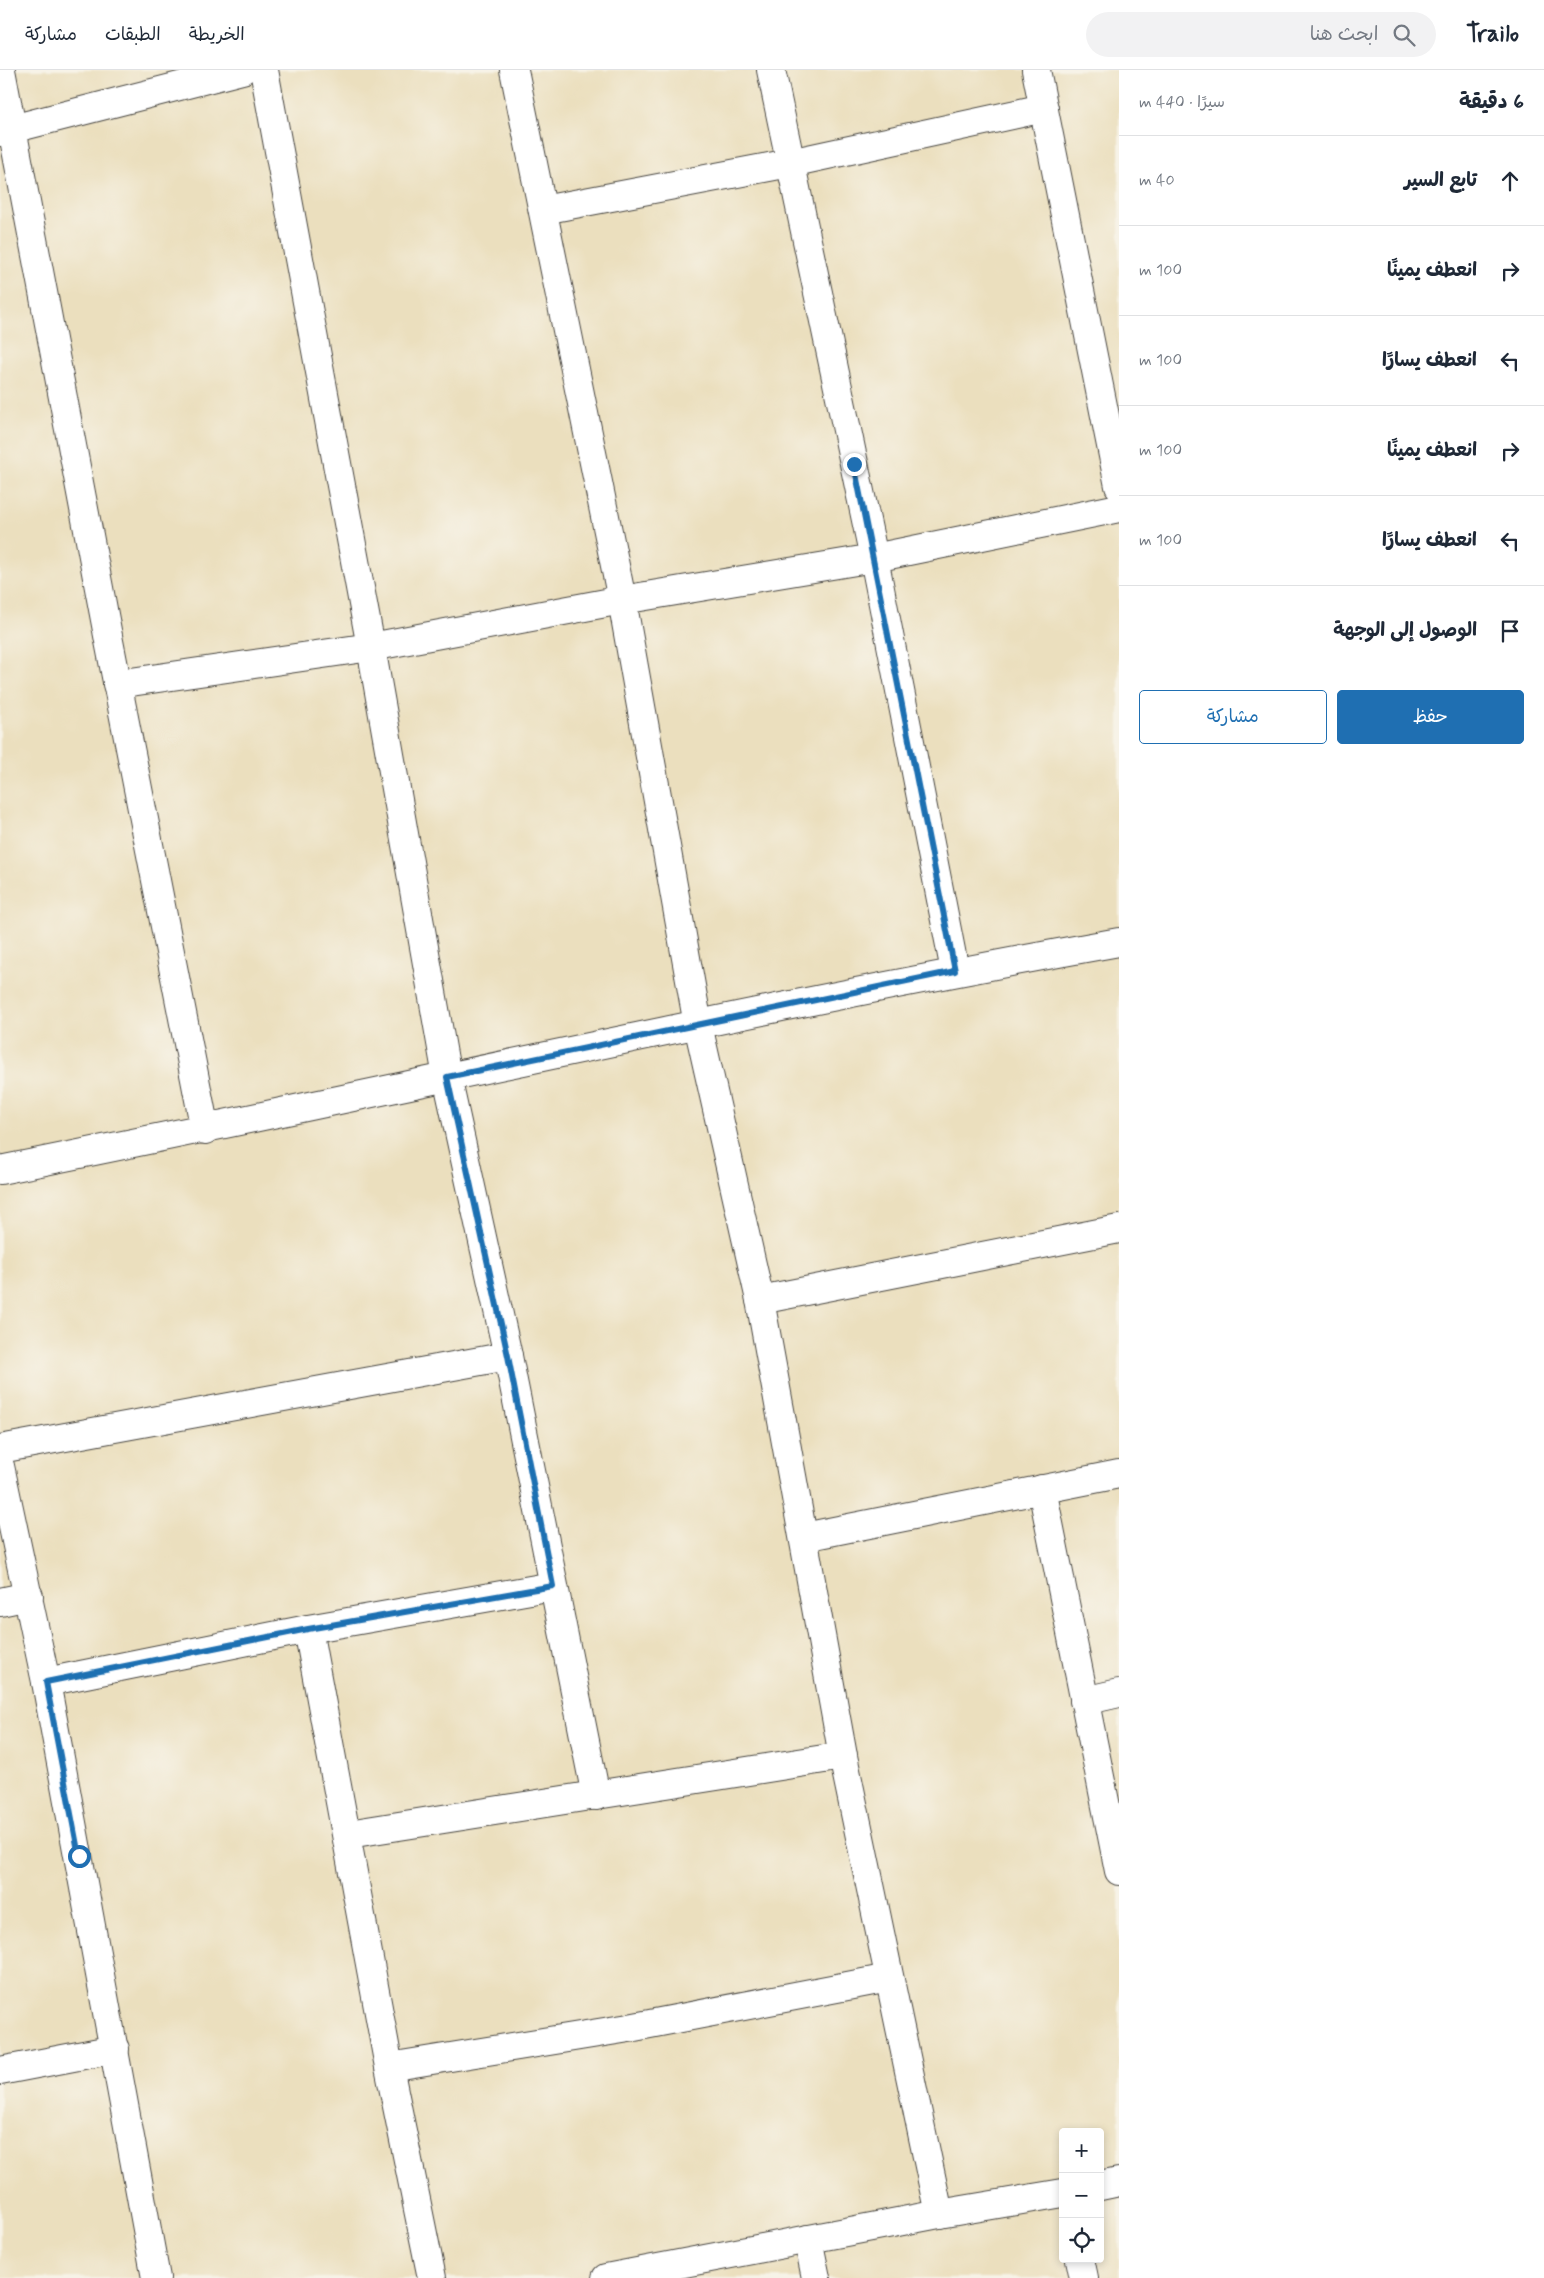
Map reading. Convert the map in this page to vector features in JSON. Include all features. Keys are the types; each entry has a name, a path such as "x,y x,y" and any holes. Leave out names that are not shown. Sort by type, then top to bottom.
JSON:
{"street":[{"path":"1,70 6,130 205,1130"},
{"path":"6,130 242,70"},
{"path":"264,70 371,647 447,1077 508,1356 596,1796"},
{"path":"514,70 622,600 698,1025 760,1300 843,1756 939,2214"},
{"path":"771,70 874,558 955,971"},
{"path":"1036,70 1119,486"},
{"path":"543,210 790,163 1044,108"},
{"path":"117,684 371,647 622,600 874,558 1119,508"},
{"path":"0,1170 205,1130 447,1077 955,971 1119,942"},
{"path":"760,1300 1119,1229"},
{"path":"0,1449 508,1356"},
{"path":"0,1466 46,1682 156,2278"},
{"path":"804,1537 1119,1474"},
{"path":"1042,1489 1119,1871"},
{"path":"46,1682 308,1629 553,1586"},
{"path":"0,1602 29,1596"},
{"path":"308,1629 348,1834 390,2067 432,2278"},
{"path":"1084,1701 1119,1694"},
{"path":"348,1834 843,1756"},
{"path":"390,2067 629,2028 889,1978"},
{"path":"0,2072 115,2049"},
{"path":"1104,2185 1119,2182"},
{"path":"606,2278 657,2274 808,2239 1059,2193"},
{"path":"808,2239 816,2278"},
{"path":"1081,2263 1084,2278"}],"route":[{"path":"79,1856 46,1682 308,1629 553,1586 508,1356 447,1077 955,971 854,464"}]}
